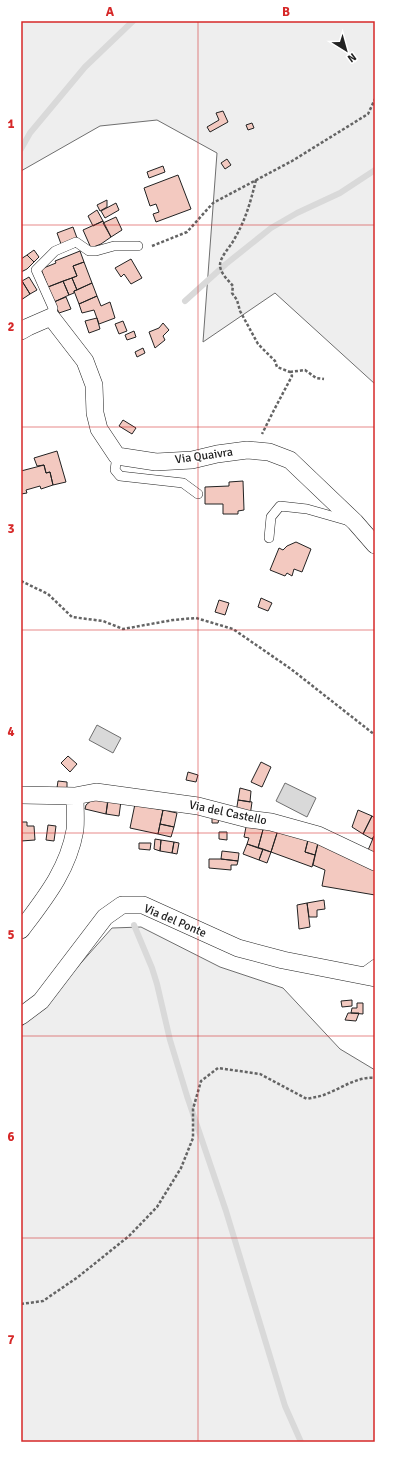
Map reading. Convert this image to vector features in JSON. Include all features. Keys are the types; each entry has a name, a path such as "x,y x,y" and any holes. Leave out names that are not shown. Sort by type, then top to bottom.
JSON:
{"street":[{"path":"21,332 28,327 51,317 85,361 94,385 95,413 99,429 117,456"},
{"name":"Via Quaivra","path":"117,456 156,462 192,460 217,454 247,450 269,452 290,460 354,522 375,545"},
{"name":"Via del Castello","path":"75,796 96,792 198,806 248,819 271,822 318,835 375,862"},
{"path":"21,795 75,796 75,829 68,859 51,891 21,930"},
{"name":"Via del Ponte","path":"21,1016 41,1002 105,916 122,905 143,906 238,948 283,960 367,977"}],"lane":[{"path":"51,317 53,308 36,270 55,252 76,242 89,251 96,251 114,246 138,246"},
{"path":"117,456 115,470 120,476 183,483 198,494"},
{"path":"269,538 271,517 280,506 307,509 354,522"},
{"path":"367,977 375,964"}],"path":[{"path":"138,246 152,246 187,232 213,203 292,161 368,114 375,99"},
{"path":"256,180 247,215 238,233 222,258 220,265 224,276 233,286 232,293 237,300 240,311 258,344 275,361 277,367 290,372 305,370 316,378 324,379"},
{"path":"256,451 271,415 292,376 290,372"},
{"path":"21,581 48,594 72,617 103,621 123,629 173,620 196,618 233,629 291,669 375,735"},
{"path":"21,1304 43,1301 78,1277 124,1240 157,1207 181,1168 193,1138 193,1109 201,1081 218,1068 260,1074 307,1099 325,1095 354,1081 371,1077 375,1078"}],"shaded area":[{"path":"21,21 375,21 375,384 275,293 203,342 217,153 157,120 100,126 21,171"},
{"path":"97,725 121,738 113,753 89,740"},
{"path":"285,783 316,798 307,817 276,801"},
{"path":"141,927 220,967 283,988 340,1049 375,1070 375,1442 21,1442 21,1027 41,1008 112,928"}],"building":[{"path":"223,111 228,122 210,132 207,127 219,120 216,113"},
{"path":"252,123 254,128 248,130 246,125"},
{"path":"227,159 231,165 225,169 221,163"},
{"path":"163,166 165,172 149,178 147,172"},
{"path":"178,175 191,209 156,222 153,214 159,212 156,204 150,206 144,188"},
{"path":"107,200 107,207 100,211 97,205"},
{"path":"116,203 119,210 105,218 101,211"},
{"path":"97,210 103,221 93,226 88,216"},
{"path":"116,217 122,230 111,237 103,223"},
{"path":"103,221 111,237 101,244 91,248 83,230"},
{"path":"73,227 77,238 61,244 57,233"},
{"path":"34,250 39,257 34,262 27,255"},
{"path":"80,251 84,262 73,266 77,276 48,287 41,269 56,263 55,261"},
{"path":"27,255 34,262 27,269 21,272 21,259"},
{"path":"131,259 142,278 131,284 124,274 121,277 115,268"},
{"path":"84,262 92,283 77,290 72,278 77,276 73,266"},
{"path":"29,277 37,290 30,294 22,281"},
{"path":"72,278 77,290 69,295 63,281"},
{"path":"22,281 30,294 21,300 21,282"},
{"path":"63,281 69,295 54,302 48,287"},
{"path":"92,283 97,296 79,304 74,291"},
{"path":"97,296 101,306 110,302 115,318 99,324 94,310 82,313 79,304"},
{"path":"66,297 71,309 59,313 54,302"},
{"path":"97,318 100,329 89,333 85,321"},
{"path":"123,321 127,331 119,334 115,324"},
{"path":"163,323 169,330 163,336 165,340 155,348 149,332 159,328"},
{"path":"134,331 136,337 127,340 125,335"},
{"path":"143,348 145,353 137,357 135,352"},
{"path":"123,420 136,428 132,434 119,426"},
{"path":"57,451 66,482 53,485 50,472 46,473 44,465 37,466 34,458"},
{"path":"44,465 46,473 50,472 53,485 41,489 40,486 26,490 27,493 21,494 21,471"},
{"path":"243,481 244,510 238,511 238,514 223,514 223,504 205,504 205,487 229,486 229,482"},
{"path":"296,542 311,549 302,572 294,569 292,576 287,573 285,576 270,570 279,548 283,550 287,546"},
{"path":"261,598 272,603 268,611 258,607"},
{"path":"219,600 229,603 225,615 215,612"},
{"path":"68,756 77,764 70,772 61,763"},
{"path":"261,762 271,767 262,787 251,782"},
{"path":"188,772 198,775 196,782 186,780"},
{"path":"58,781 67,782 67,790 57,788"},
{"path":"240,788 251,791 250,802 238,800"},
{"path":"108,798 121,801 119,816 106,814"},
{"path":"93,799 108,801 106,814 85,809 86,805"},
{"path":"238,800 252,802 250,816 236,813"},
{"path":"135,804 163,810 158,834 130,828"},
{"path":"163,810 177,813 174,827 160,824"},
{"path":"358,810 372,816 363,834 352,827"},
{"path":"372,816 375,818 375,836 372,839 363,834"},
{"path":"212,818 219,819 218,823 212,823"},
{"path":"21,822 27,822 27,826 34,826 35,840 21,841"},
{"path":"247,822 264,826 258,848 247,844 249,838 244,837"},
{"path":"160,824 174,827 171,837 158,834"},
{"path":"48,825 56,826 54,841 46,840"},
{"path":"264,826 278,830 271,852 258,848"},
{"path":"278,830 308,840 305,852 315,855 312,867 271,852"},
{"path":"219,832 227,832 227,840 219,839"},
{"path":"375,836 375,858 366,855"},
{"path":"155,839 161,840 160,851 154,849"},
{"path":"161,840 174,842 172,853 160,851"},
{"path":"308,840 318,843 315,855 305,852"},
{"path":"174,842 179,843 177,854 172,853"},
{"path":"139,843 151,843 150,850 139,849"},
{"path":"318,843 375,864 375,895 322,886 325,870 313,865"},
{"path":"247,844 263,849 259,860 243,854"},
{"path":"263,849 271,852 267,863 259,860"},
{"path":"222,851 239,853 238,861 221,859"},
{"path":"209,859 238,861 237,865 231,865 231,870 209,868"},
{"path":"324,900 325,909 317,910 317,917 309,917 307,903"},
{"path":"307,903 310,927 299,929 297,905"},
{"path":"352,1000 352,1006 342,1007 341,1001"},
{"path":"357,1003 363,1003 363,1014 351,1013 352,1008 357,1008"},
{"path":"348,1013 359,1013 356,1021 345,1020"}],"waterway":[{"path":"21,149 30,133 85,67 133,21"},
{"path":"185,301 226,264 271,228 297,213 340,193 375,170"},
{"path":"134,925 152,968 170,1040 187,1096 226,1211 285,1406 301,1442"}]}
